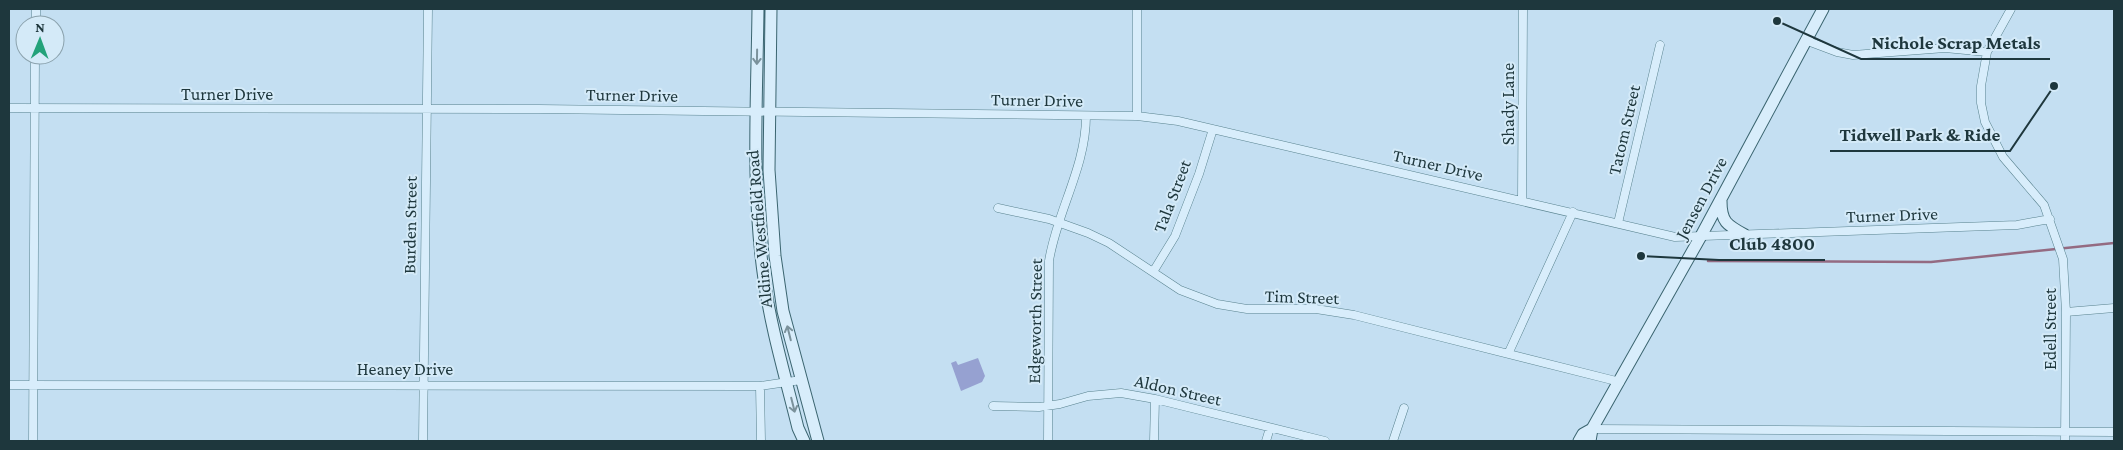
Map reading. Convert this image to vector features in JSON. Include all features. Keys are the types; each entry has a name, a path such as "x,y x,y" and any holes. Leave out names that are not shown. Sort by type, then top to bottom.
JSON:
{"main road":[{"name":"Aldine Westfield Road","path":"758,9 756,170 761,257 770,314 798,428 804,441"},
{"name":"Aldine Westfield Road","path":"771,9 769,170 777,270 783,312 818,441"},
{"name":"Jensen Drive","path":"1590,441 1592,429 1701,236 1822,9"},
{"path":"1721,198 1721,214 1724,221 1745,235"},
{"name":"Jensen Drive","path":"1579,441 1583,434 1592,429"}],"street":[{"name":"Burden Street","path":"423,441 428,9"},
{"path":"1136,9 1137,116"},
{"name":"Shady Lane","path":"1522,200 1523,9"},
{"name":"Edell Street","path":"2011,9 1987,52 1981,86 1981,103 1986,122 2003,157 2036,193 2050,219 2063,259 2066,312 2065,441"},
{"path":"1805,40 1830,50 1853,55 1945,48 1987,52"},
{"name":"Tatom Street","path":"1618,222 1660,45"},
{"path":"33,441 35,65"},
{"name":"Turner Drive","path":"9,108 427,109 1137,116 1178,121 1618,222 1675,237 2016,225 2050,219"},
{"name":"Edgeworth Street","path":"1048,441 1050,261 1059,222 1081,152 1086,116"},
{"name":"Tala Street","path":"1153,272 1175,236 1199,174 1213,129"},
{"name":"Tim Street","path":"998,208 1059,222 1109,243 1180,290 1217,304 1247,310 1316,309 1340,312 1509,352 1620,382"},
{"path":"1509,352 1573,212"},
{"path":"2066,312 2114,308"},
{"name":"Heaney Drive","path":"9,385 424,384 760,386 801,380"},
{"path":"760,386 761,441"},
{"name":"Aldon Street","path":"993,406 1048,406 1106,393 1121,393 1155,399 1324,441"},
{"path":"1154,441 1155,399"},
{"path":"1393,441 1404,408"},
{"path":"1266,441 1270,428"},
{"path":"1592,429 2114,432"},
{"path":"1932,431 1932,441"}],"shaded area":[{"path":"978,358 985,376 982,382 961,391 951,363 956,361 958,365"}],"waterway":[{"path":"1708,261 1931,262 2114,243"}],"place":[{"name":"Nichole Scrap Metals","path":"1777,21"},
{"name":"Tidwell Park & Ride","path":"2054,86"},
{"name":"Club 4800","path":"1641,256"}]}
